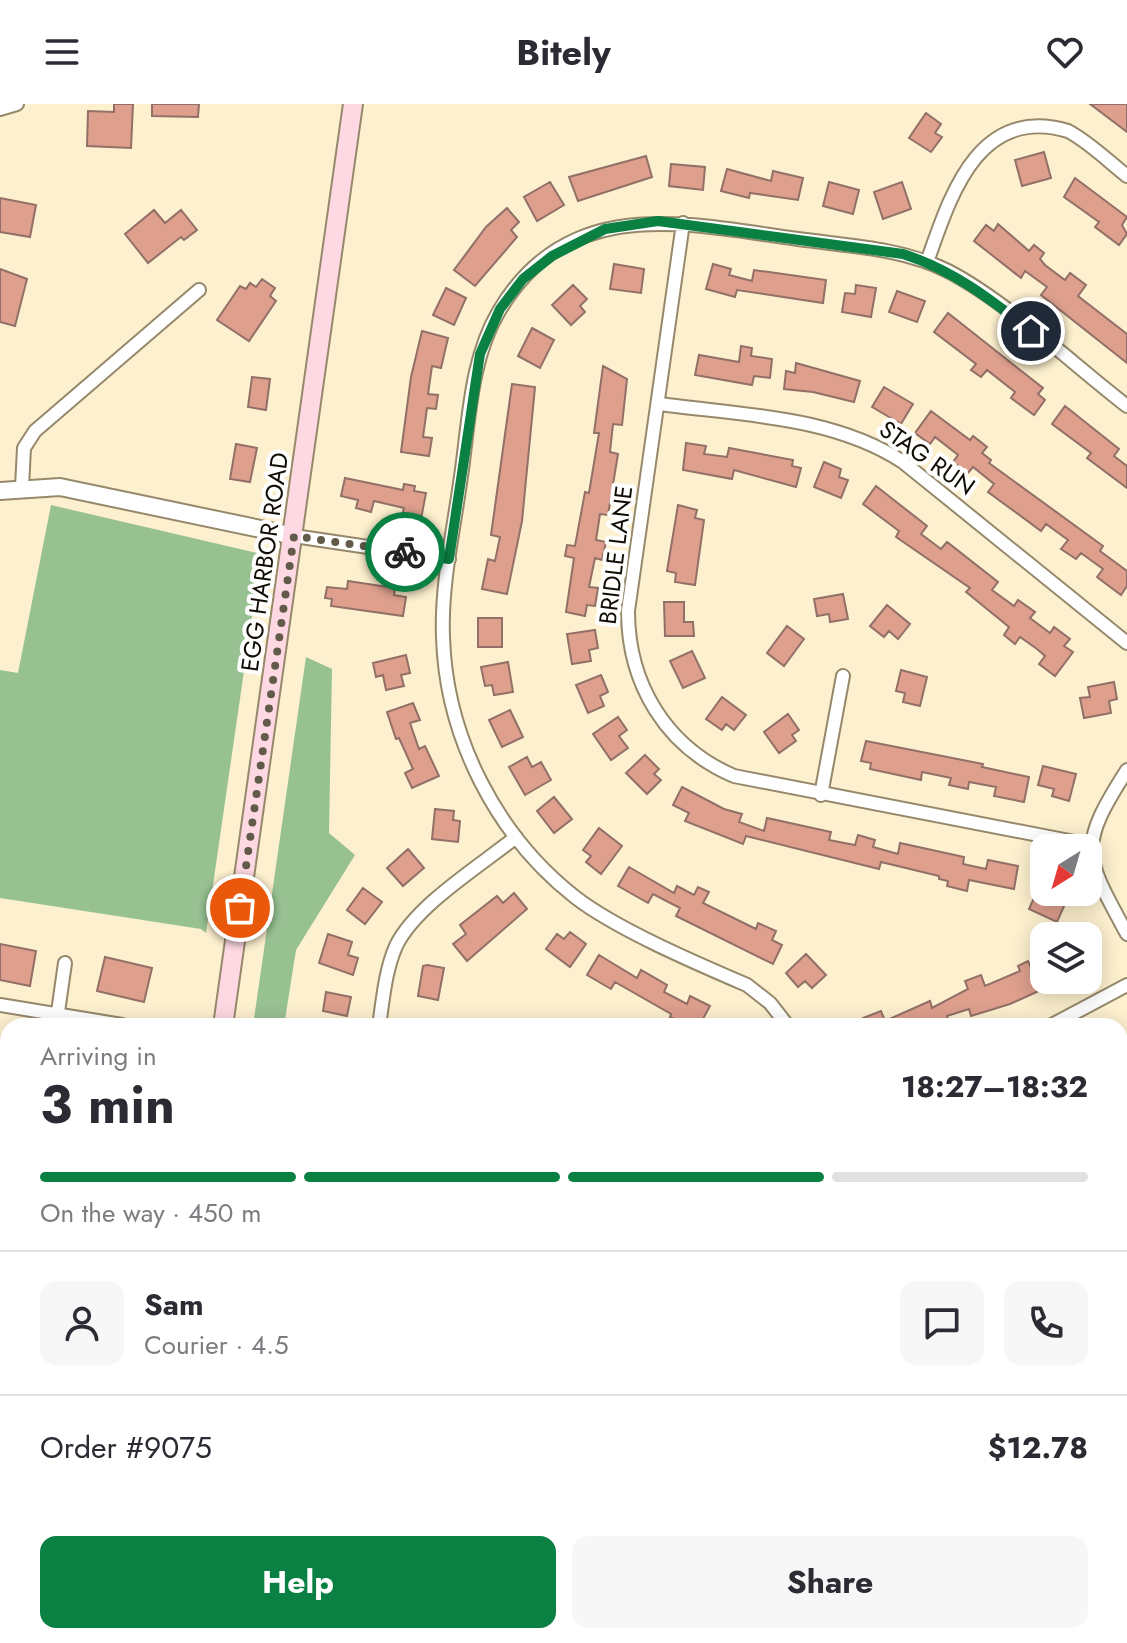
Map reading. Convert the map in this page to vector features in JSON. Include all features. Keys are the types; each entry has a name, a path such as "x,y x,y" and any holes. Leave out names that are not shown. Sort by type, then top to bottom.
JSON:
{"main road":[{"name":"EGG HARBOR ROAD","path":"224,1018 353,104"}],"street":[{"path":"0,109 17,104"},
{"path":"927,262 968,156 984,137 1005,125 1039,121 1060,127 1127,176"},
{"path":"782,1018 770,1003 747,985 576,898 516,837 478,777 453,706 443,638 449,559 480,354 500,309 523,279 569,244 605,229 638,222 683,223 881,250 927,262 984,294 1127,406"},
{"name":"BRIDLE LANE","path":"683,223 660,404 629,595 629,640 637,675 664,723 706,762 747,780 1031,834"},
{"path":"22,487 24,448 35,431 199,290"},
{"name":"STAG RUN","path":"660,404 807,425 844,433 876,445 903,462 1127,643"},
{"path":"0,491 22,487 60,487 294,536 449,559"},
{"path":"821,795 843,676"},
{"path":"1093,834 1100,812 1127,770"},
{"path":"380,1018 389,968 403,934 426,910 516,837"},
{"path":"1102,887 1127,934"},
{"path":"57,1018 65,963"},
{"path":"1065,1018 1127,985"},
{"path":"0,1005 49,1018"}],"green space":[{"path":"51,505 261,554 206,933 201,929 0,898 0,670 18,673"},
{"path":"306,657 332,669 329,833 355,855 296,950 285,1018 254,1018"}],"building":[{"path":"114,104 133,104 131,148 87,146 88,111 114,112"},
{"path":"152,104 199,104 198,117 152,116"},
{"path":"1090,104 1127,104 1127,132"},
{"path":"926,113 941,124 935,133 942,137 931,152 909,138"},
{"path":"1044,152 1051,178 1022,186 1015,160"},
{"path":"646,156 652,177 578,201 569,177"},
{"path":"671,164 705,167 703,190 669,186"},
{"path":"727,169 771,181 773,171 803,178 798,200 750,193 749,198 721,191"},
{"path":"1075,178 1127,217 1122,225 1127,234 1119,245 1095,227 1099,222 1064,197"},
{"path":"550,182 564,205 537,221 524,197"},
{"path":"829,182 859,190 853,214 823,206"},
{"path":"902,182 911,209 883,219 874,192"},
{"path":"0,198 36,205 30,237 0,232"},
{"path":"507,208 519,222 511,230 517,237 475,286 454,270 486,227"},
{"path":"154,210 165,223 181,210 197,230 184,240 181,237 148,263 125,234"},
{"path":"998,224 1029,251 1034,245 1044,253 1040,259 1065,280 1070,273 1086,285 1078,296 1127,334 1127,363 1041,295 1047,287 1025,271 1021,278 974,241 986,225 994,231"},
{"path":"614,264 644,269 641,293 610,289"},
{"path":"713,264 731,269 729,275 752,281 754,270 826,280 823,303 737,290 735,297 706,289"},
{"path":"0,269 27,279 15,326 0,322"},
{"path":"262,279 275,288 270,296 276,301 249,341 217,320 240,286 246,289 250,283 256,287"},
{"path":"573,285 587,299 580,306 585,312 571,325 552,305"},
{"path":"856,285 876,288 871,317 842,312 845,293 855,294"},
{"path":"446,288 466,298 454,325 433,315"},
{"path":"897,291 925,301 917,322 889,312"},
{"path":"948,313 1043,388 1038,394 1045,400 1034,415 1011,398 1015,392 987,370 981,377 971,370 976,364 934,332"},
{"path":"532,328 554,340 540,368 518,356"},
{"path":"422,331 448,338 441,368 432,366 428,394 438,395 436,409 427,408 423,437 432,438 429,456 401,452 411,377"},
{"path":"741,346 752,348 751,356 772,359 770,378 754,376 752,385 695,375 699,355 739,362"},
{"path":"796,363 860,381 854,402 784,389 786,371 795,373"},
{"path":"603,366 627,379 622,425 613,424 610,452 618,454 608,515 600,514 596,540 606,542 602,560 595,558 589,587 598,588 595,606 587,605 585,616 566,612 574,558 565,556 567,545 575,546 585,492 589,493 599,433 594,433"},
{"path":"252,377 270,379 266,410 248,407"},
{"path":"512,384 535,387 522,521 507,594 482,589 488,559 495,561 500,537 491,535"},
{"path":"884,387 913,404 901,424 872,407"},
{"path":"1065,406 1119,449 1114,456 1127,466 1127,488 1087,458 1091,453 1052,424"},
{"path":"931,411 970,440 973,436 987,447 982,453 991,460 989,463 1103,546 1100,551 1127,571 1127,586 1121,595 1097,577 1103,569 1081,553 1076,559 1061,549 1068,540 1046,524 1041,531 988,492 994,484 973,467 968,473 953,462 958,455 935,437 930,444 915,433"},
{"path":"686,443 706,446 704,454 727,457 729,448 793,460 792,466 801,468 796,487 734,470 732,479 683,470"},
{"path":"236,444 257,448 250,482 230,479"},
{"path":"824,462 841,469 839,477 848,480 841,498 814,487"},
{"path":"345,478 403,490 404,484 415,486 414,491 426,493 421,519 402,515 404,508 374,501 371,512 356,508 358,500 341,496"},
{"path":"876,486 927,526 921,534 941,549 947,542 998,582 992,590 1014,606 1018,600 1035,612 1030,618 1050,633 1054,627 1070,639 1064,646 1073,652 1055,676 1039,664 1045,656 1037,649 1020,637 1015,644 1004,635 1009,627 966,592 970,588 896,537 899,531 863,504"},
{"path":"678,505 697,510 695,518 704,520 695,585 675,582 676,573 667,571"},
{"path":"348,581 395,588 394,595 406,597 403,616 331,606 332,599 325,598 327,587 347,589"},
{"path":"843,594 848,619 830,622 829,614 817,616 814,599"},
{"path":"664,602 684,602 684,622 693,622 694,636 665,636"},
{"path":"887,605 910,624 898,639 889,631 884,637 870,626"},
{"path":"478,618 502,618 502,647 478,647"},
{"path":"787,626 804,639 784,666 767,653"},
{"path":"595,630 598,648 589,650 591,661 572,664 567,634"},
{"path":"692,651 705,678 683,688 670,661"},
{"path":"406,655 410,673 401,675 404,686 386,690 383,675 376,677 373,663"},
{"path":"508,662 513,692 494,695 492,685 485,686 481,667"},
{"path":"901,670 927,677 920,706 903,702 905,693 896,691"},
{"path":"601,675 608,692 600,696 604,706 588,713 576,685"},
{"path":"1114,682 1117,699 1109,701 1111,713 1084,718 1080,698 1090,697 1088,687"},
{"path":"722,697 746,715 734,730 726,724 722,730 706,719"},
{"path":"413,703 420,720 410,723 419,749 425,746 439,776 412,788 405,773 413,769 399,738 396,739 387,712"},
{"path":"510,710 523,737 502,747 489,720"},
{"path":"788,714 799,730 792,735 796,741 779,753 764,732"},
{"path":"618,717 627,730 619,736 628,748 611,760 593,734"},
{"path":"866,741 983,764 982,767 1029,777 1024,802 994,796 996,787 969,782 968,789 949,785 951,778 922,772 921,780 870,769 871,763 861,761"},
{"path":"645,755 659,769 654,774 661,780 647,794 626,773"},
{"path":"527,757 532,767 541,762 551,780 525,795 509,767"},
{"path":"1043,766 1076,774 1069,801 1052,796 1054,789 1038,785"},
{"path":"682,787 724,809 742,814 739,822 764,831 767,818 831,832 829,840 855,845 858,835 875,840 873,847 898,854 900,843 964,857 963,864 986,869 988,860 1018,866 1014,889 969,880 967,891 947,886 948,881 939,879 939,876 881,862 879,869 746,836 743,844 685,821 689,813 673,805"},
{"path":"554,797 572,819 554,833 537,811"},
{"path":"435,809 454,811 453,820 460,821 458,842 432,839"},
{"path":"599,828 622,846 601,874 586,862 591,856 583,850"},
{"path":"408,849 424,868 403,886 387,868"},
{"path":"629,867 674,893 677,886 694,895 698,887 709,892 703,903 756,929 758,923 776,931 772,940 782,945 773,964 676,916 680,908 653,894 648,903 618,886"},
{"path":"363,888 382,902 365,924 347,910"},
{"path":"514,893 527,909 467,961 453,944 466,934 460,925 497,896 503,903"},
{"path":"1030,906 1064,906 1057,922 1029,909"},
{"path":"570,932 586,944 570,967 546,949 557,934 564,939"},
{"path":"328,934 352,942 348,955 358,958 353,975 319,963"},
{"path":"0,944 36,951 30,986 0,980"},
{"path":"806,954 826,975 812,988 805,981 798,987 786,973"},
{"path":"599,955 637,978 641,970 667,985 664,992 687,1004 690,996 710,1006 703,1018 672,1018 671,1014 615,982 611,989 587,975"},
{"path":"105,957 152,968 144,1002 97,991"},
{"path":"1028,961 1032,994 1010,1004 971,1016 969,1009 948,1018 892,1018 930,1001 932,1008 968,989 965,981 981,975 985,986 1020,971 1018,966"},
{"path":"423,966 444,968 438,1000 418,996"},
{"path":"326,992 351,997 347,1016 323,1011"},
{"path":"881,1011 884,1018 863,1018"}],"way so far":[{"path":"240,908 294,536 405,552"}],"route":[{"path":"405,552 449,559 480,354 500,309 523,279 552,256 569,244 605,229 638,222 683,223 903,254 950,272 970,284 1031,331"}]}
